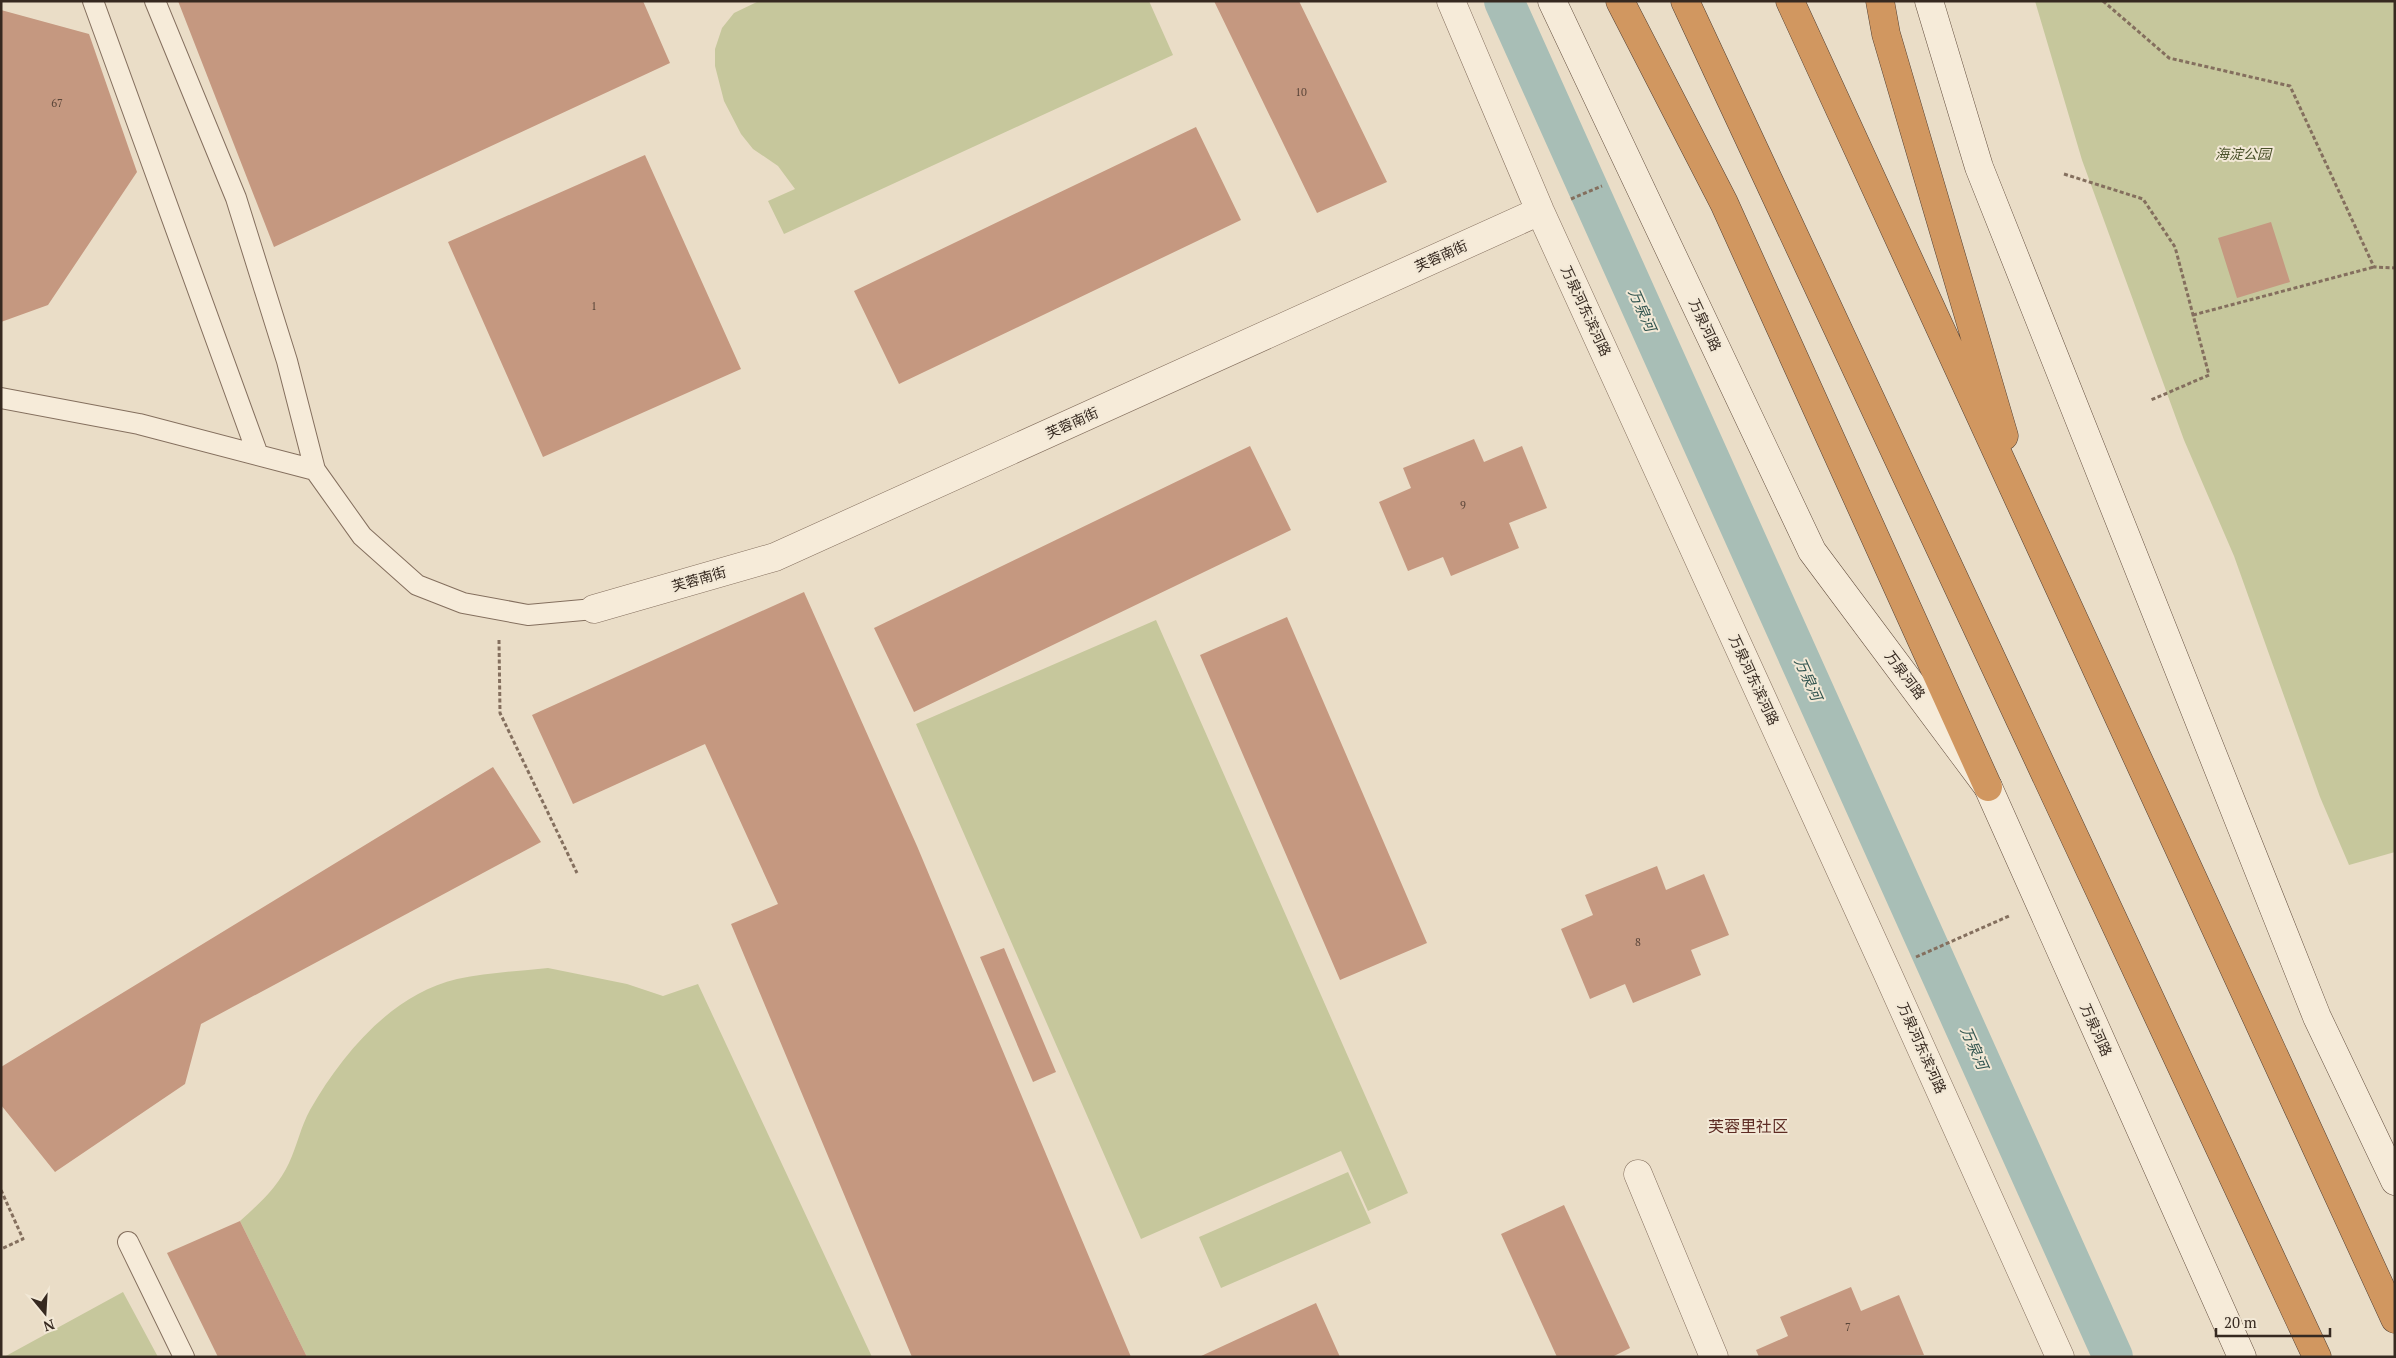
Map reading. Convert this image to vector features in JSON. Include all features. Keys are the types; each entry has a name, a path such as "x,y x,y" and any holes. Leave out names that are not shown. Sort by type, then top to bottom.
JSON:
{"highway":[{"path":"1620,1 1724,203 1988,787"},
{"path":"1685,1 2317,1357"},
{"path":"1790,1 2395,1319"},
{"path":"1880,1 1886,34 2032,528"}],"street":[{"name":"万泉河东滨河路","path":"1452,1 1540,211 2060,1357"},
{"name":"万泉河路","path":"1552,1 1812,551 1988,787 2242,1357"},
{"path":"1929,1 1979,167 2317,1017 2395,1181"},
{"name":"芙蓉南街","path":"594,609 774,557 1540,211"},
{"path":"1638,1174 1714,1357"}],"lane":[{"path":"93,1 258,455"},
{"path":"155,1 236,198 287,361 316,470 362,536 417,585 463,603 528,615 594,609"},
{"path":"1,398 139,424 316,470"},
{"path":"128,1242 184,1357"}],"path":[{"path":"2103,1 2168,58 2290,86 2374,267"},
{"path":"1540,211 1633,174"},
{"path":"2064,174 2143,199 2175,247 2209,375 2151,400"},
{"path":"2192,315 2374,267 2395,268"},
{"path":"498,610 500,713 577,873"},
{"path":"1886,970 2039,903"},
{"path":"1,1190 23,1239 1,1249"}],"green space":[{"path":"759,1 1149,1 1173,55 784,234 768,201 795,189 778,166 753,149 741,134 724,101 715,66 715,49 722,28 734,13"},
{"name":"海淀公园","path":"2035,1 2395,1 2395,852 2349,865 2320,797 2234,556 2184,440 2082,160"},
{"path":"1156,620 1408,1193 1368,1211 1341,1151 1141,1239 916,724"},
{"path":"548,968 627,984 663,996 698,984 872,1357 307,1357 240,1221 261,1202 285,1172 310,1110 337,1068 353,1048 390,1012 411,998 433,987 457,979"},
{"path":"1348,1172 1371,1223 1221,1288 1199,1237"},
{"path":"123,1292 158,1357 4,1357"}],"building":[{"path":"178,1 643,1 670,63 274,247"},
{"path":"1214,1 1299,1 1387,182 1317,213"},
{"path":"1,10 89,34 137,172 48,305 1,322"},
{"path":"1196,127 1241,220 899,384 854,291"},
{"path":"645,155 741,369 543,457 448,242"},
{"path":"2271,222 2290,282 2237,298 2218,238"},
{"path":"1474,439 1484,462 1522,446 1547,508 1509,523 1519,548 1451,576 1443,557 1408,571 1379,502 1411,488 1403,468"},
{"path":"1250,446 1291,530 914,712 874,628"},
{"path":"804,592 917,846 1131,1357 912,1357 731,924 778,904 705,744 573,804 532,715"},
{"path":"1287,617 1427,943 1340,980 1200,655"},
{"path":"493,767 541,842 201,1024 185,1084 55,1172 1,1105 1,1067"},
{"path":"1657,866 1666,890 1704,874 1729,935 1691,950 1701,975 1633,1003 1625,984 1590,999 1561,929 1593,915 1585,895"},
{"path":"1004,948 1056,1072 1033,1082 980,957"},
{"path":"1564,1205 1630,1348 1612,1357 1557,1357 1501,1234"},
{"path":"240,1221 307,1357 218,1357 167,1253"},
{"path":"1851,1287 1861,1311 1899,1295 1924,1355 1759,1357 1756,1350 1788,1336 1780,1317"},
{"path":"1316,1303 1340,1357 1199,1357"}],"waterway":[{"name":"万泉河","path":"1504,1 2113,1357"}],"district":[{"name":"芙蓉里社区","path":"1748,1126"}]}
